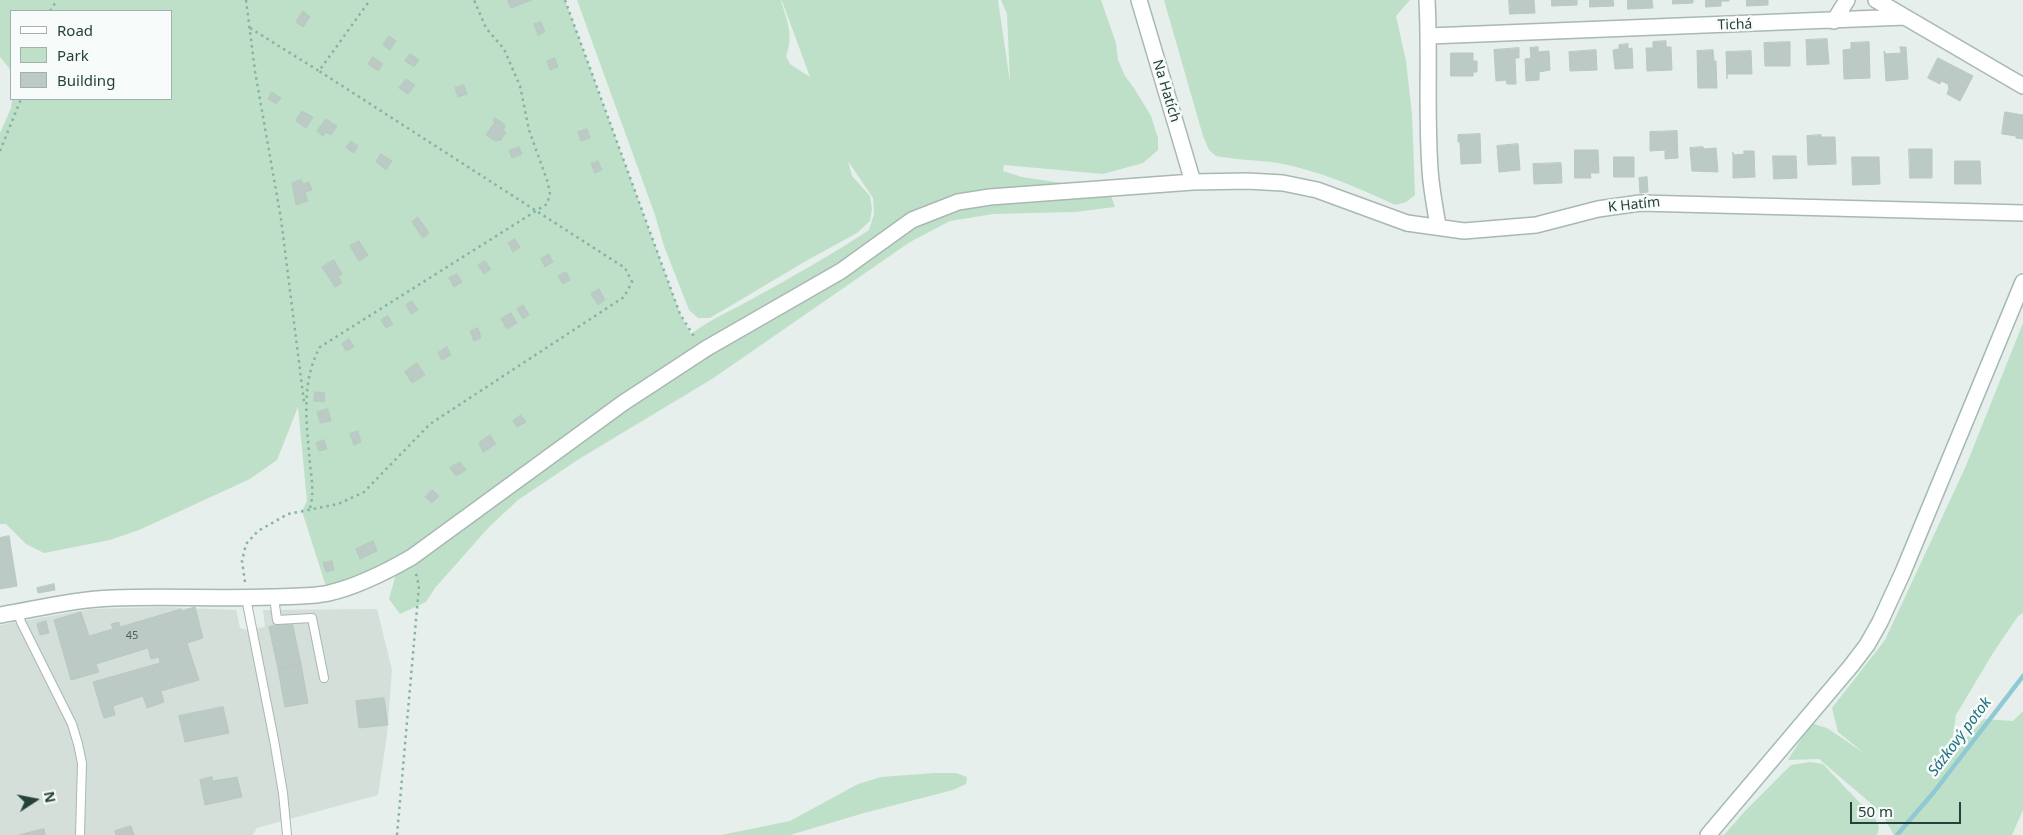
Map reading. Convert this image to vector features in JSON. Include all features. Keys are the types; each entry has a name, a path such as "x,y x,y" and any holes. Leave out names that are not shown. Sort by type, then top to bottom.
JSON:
{"street":[{"name":"Na Hatích","path":"1139,0 1193,182"},
{"path":"1427,0 1430,171 1438,226"},
{"path":"1834,21 1847,0"},
{"path":"1876,0 2023,86"},
{"name":"Tichá","path":"1429,36 1905,18"},
{"name":"K Hatím","path":"0,616 76,602 110,598 274,597 328,593 358,584 392,569 412,557 624,403 707,348 841,271 912,220 958,202 990,197 1193,182 1247,181 1283,183 1326,193 1407,223 1464,231 1528,226 1598,209 1640,203 2023,213"},
{"path":"1708,835 1867,646 1903,572 2020,289"}],"lane":[{"path":"274,597 277,620 312,618 324,678"},
{"path":"246,598 274,740 283,793 287,835"},
{"path":"18,612 21,622 72,724 78,744 82,763 80,835"}],"path":[{"path":"246,0 255,71 281,219 305,406 312,488 310,508"},
{"path":"319,71 370,0"},
{"path":"305,406 312,361 320,347 547,204 550,194 529,130 520,86 504,49 486,28 474,0"},
{"path":"564,0 680,314 692,336 707,348"},
{"path":"246,598 242,561 246,544 258,531 288,514 310,508 338,504 364,492 430,424 624,297 632,282 625,268 250,28"},
{"path":"0,151 20,100"},
{"path":"397,835 419,586 412,557"}],"shaded area":[{"path":"165,607 236,610 240,628 246,630 265,627 263,610 377,609 392,670 387,735 378,795 257,828 253,835 0,835 0,625 90,609"}],"green space":[{"path":"0,0 565,0 680,314 691,334 713,319 811,266 869,230 874,214 873,198 848,161 852,176 870,196 872,209 870,221 857,233 710,318 698,318 689,310 664,246 655,215 577,0 998,0 1010,82 1007,14 1001,0 1101,0 1116,43 1118,60 1125,76 1151,116 1158,138 1158,150 1143,163 1103,174 1004,165 1003,171 1022,177 1109,190 1115,207 1075,212 993,214 950,221 910,242 712,379 579,459 518,500 489,527 435,588 426,602 400,614 389,599 398,566 328,593 302,511 307,501 298,407 277,460 250,479 139,530 110,540 44,553 26,544 6,524 0,524 0,133 11,108 12,100 172,100 172,10 10,10 10,71 0,57","holes":["781,1 810,77 790,64 786,56 790,35"]},
{"path":"1164,0 1410,0 1396,16 1406,61 1412,114 1415,195 1406,202 1395,205 1309,170 1278,163 1216,156 1209,150 1203,136"},
{"path":"2023,323 2023,613 2018,616 1993,653 1956,715 1948,757 1984,719 2013,721 2023,711 2023,810 2012,835 1894,835 1881,812 1819,759 1788,760 1811,723 1827,728 1864,753 1838,732 1832,708 1885,640 1965,468"},
{"path":"1810,762 1823,764 1876,820 1879,828 1877,835 1724,835 1791,765"},
{"path":"956,773 967,777 966,784 953,790 864,813 790,835 721,835 790,821 858,784 881,777"}],"building":[{"path":"508,0 532,0 511,8"},
{"path":"1509,0 1534,0 1535,13 1510,14"},
{"path":"1552,0 1577,0 1577,5 1552,6"},
{"path":"1590,0 1613,0 1614,6 1590,7"},
{"path":"1628,0 1652,0 1653,8 1628,9"},
{"path":"1673,0 1693,0 1693,3 1673,4"},
{"path":"1706,0 1729,1 1721,1 1721,6 1706,7"},
{"path":"1747,0 1768,0 1768,5 1747,6"},
{"path":"303,11 310,17 303,27 296,22"},
{"path":"541,22 545,32 538,35 534,24"},
{"path":"389,36 396,41 390,50 383,45"},
{"path":"1827,39 1829,64 1807,65 1806,40"},
{"path":"1666,41 1666,47 1671,47 1672,70 1647,71 1646,48 1653,48 1653,42"},
{"path":"1790,42 1790,66 1765,66 1764,43"},
{"path":"1869,42 1870,78 1844,79 1843,50 1851,49 1851,43"},
{"path":"1628,44 1628,49 1632,48 1633,68 1615,69 1613,50 1619,49 1619,45"},
{"path":"1538,47 1538,52 1549,51 1550,70 1539,72 1539,80 1526,81 1525,59 1531,58 1530,48"},
{"path":"1900,47 1906,47 1908,79 1886,81 1884,51 1886,54 1901,53"},
{"path":"1519,48 1519,58 1515,58 1516,84 1507,84 1506,80 1496,81 1494,50"},
{"path":"1596,50 1597,70 1570,71 1569,52"},
{"path":"1713,50 1714,61 1716,61 1717,88 1698,88 1697,51"},
{"path":"1751,51 1752,74 1727,74 1727,79 1726,52"},
{"path":"1451,53 1473,53 1473,61 1477,61 1477,72 1473,72 1473,76 1451,76"},
{"path":"410,54 419,60 414,67 405,61"},
{"path":"373,57 383,64 378,71 368,64"},
{"path":"555,58 558,67 550,70 547,61"},
{"path":"1938,58 1973,76 1960,101 1947,94 1948,84 1941,81 1940,84 1928,78"},
{"path":"406,79 415,85 408,94 399,88"},
{"path":"464,85 467,94 458,97 455,88"},
{"path":"272,92 281,98 276,104 268,99"},
{"path":"302,111 313,117 306,128 296,121"},
{"path":"2005,112 2023,115 2023,139 2002,134"},
{"path":"495,118 504,124 503,130 506,132 501,140 495,141 486,135 495,122 493,120"},
{"path":"326,119 337,126 331,135 326,132 323,136 317,131"},
{"path":"587,129 590,138 581,141 578,132"},
{"path":"1677,131 1678,158 1665,159 1665,150 1650,151 1650,132"},
{"path":"1480,134 1481,163 1461,164 1458,135"},
{"path":"1821,135 1821,137 1835,137 1836,164 1808,165 1807,136"},
{"path":"351,141 358,146 354,153 346,148"},
{"path":"1518,144 1520,170 1499,172 1497,146"},
{"path":"519,147 522,154 512,158 509,151"},
{"path":"1703,147 1704,149 1716,148 1718,172 1692,171 1690,148"},
{"path":"1909,149 1932,149 1932,178 1910,178"},
{"path":"1575,150 1598,150 1599,173 1590,173 1591,178 1575,178"},
{"path":"1744,151 1754,151 1755,177 1733,178 1733,155 1744,154"},
{"path":"381,154 392,161 386,170 376,162"},
{"path":"1773,156 1796,156 1797,178 1774,179"},
{"path":"1614,157 1634,157 1634,177 1614,177"},
{"path":"1852,157 1879,157 1880,184 1853,185"},
{"path":"598,161 602,170 595,173 591,164"},
{"path":"1955,161 1980,161 1981,184 1955,184"},
{"path":"1561,163 1562,183 1534,184 1533,164"},
{"path":"1647,177 1648,192 1640,193 1639,178"},
{"path":"301,180 303,184 309,182 312,190 305,192 308,201 296,205 292,183"},
{"path":"418,217 429,233 423,238 412,222"},
{"path":"515,239 520,247 513,252 508,243"},
{"path":"359,241 368,255 359,261 350,246"},
{"path":"549,254 553,262 545,267 541,259"},
{"path":"334,260 342,274 338,276 342,283 335,287 322,267"},
{"path":"485,261 491,269 484,274 478,265"},
{"path":"566,272 570,280 563,284 558,276"},
{"path":"457,274 462,282 454,287 449,278"},
{"path":"599,289 605,300 598,305 591,294"},
{"path":"412,301 418,310 411,314 406,305"},
{"path":"523,305 529,315 523,319 517,309"},
{"path":"511,313 517,323 507,329 501,319"},
{"path":"388,316 393,324 386,328 381,320"},
{"path":"478,328 481,338 474,341 470,331"},
{"path":"349,339 354,347 346,351 342,344"},
{"path":"447,347 451,355 442,360 438,353"},
{"path":"417,363 425,375 412,383 405,372"},
{"path":"315,392 325,393 324,402 314,401"},
{"path":"328,409 331,421 320,423 317,412"},
{"path":"521,415 526,422 517,427 513,421"},
{"path":"358,431 361,442 354,445 350,434"},
{"path":"490,435 496,444 483,452 479,443"},
{"path":"324,440 327,449 319,451 316,443"},
{"path":"460,462 466,470 456,476 450,468"},
{"path":"432,490 439,496 432,503 425,497"},
{"path":"9,536 17,586 0,589 0,538"},
{"path":"373,541 377,551 360,559 356,549"},
{"path":"332,561 334,570 326,572 323,563"},
{"path":"54,584 55,590 38,593 37,588"},
{"path":"195,607 203,638 187,643 199,680 161,691 164,702 147,708 143,696 113,706 115,715 104,718 93,682 160,663 159,657 151,659 148,648 96,664 99,672 71,680 54,620 81,612 89,636 113,629 111,624 119,622 120,627 181,609 182,611"},
{"path":"46,621 49,633 40,635 37,624"},
{"path":"292,622 301,664 278,669 269,627"},
{"path":"301,664 308,703 285,707 278,669"},
{"path":"384,698 388,725 359,728 356,701"},
{"path":"223,707 229,733 185,742 179,716"},
{"path":"212,777 213,781 237,777 242,797 205,805 200,780"},
{"path":"131,826 134,835 116,835 115,831"},
{"path":"44,829 45,835 19,835"}],"waterway":[{"name":"Sázkový potok","path":"1897,835 1934,792 2023,676"}]}
